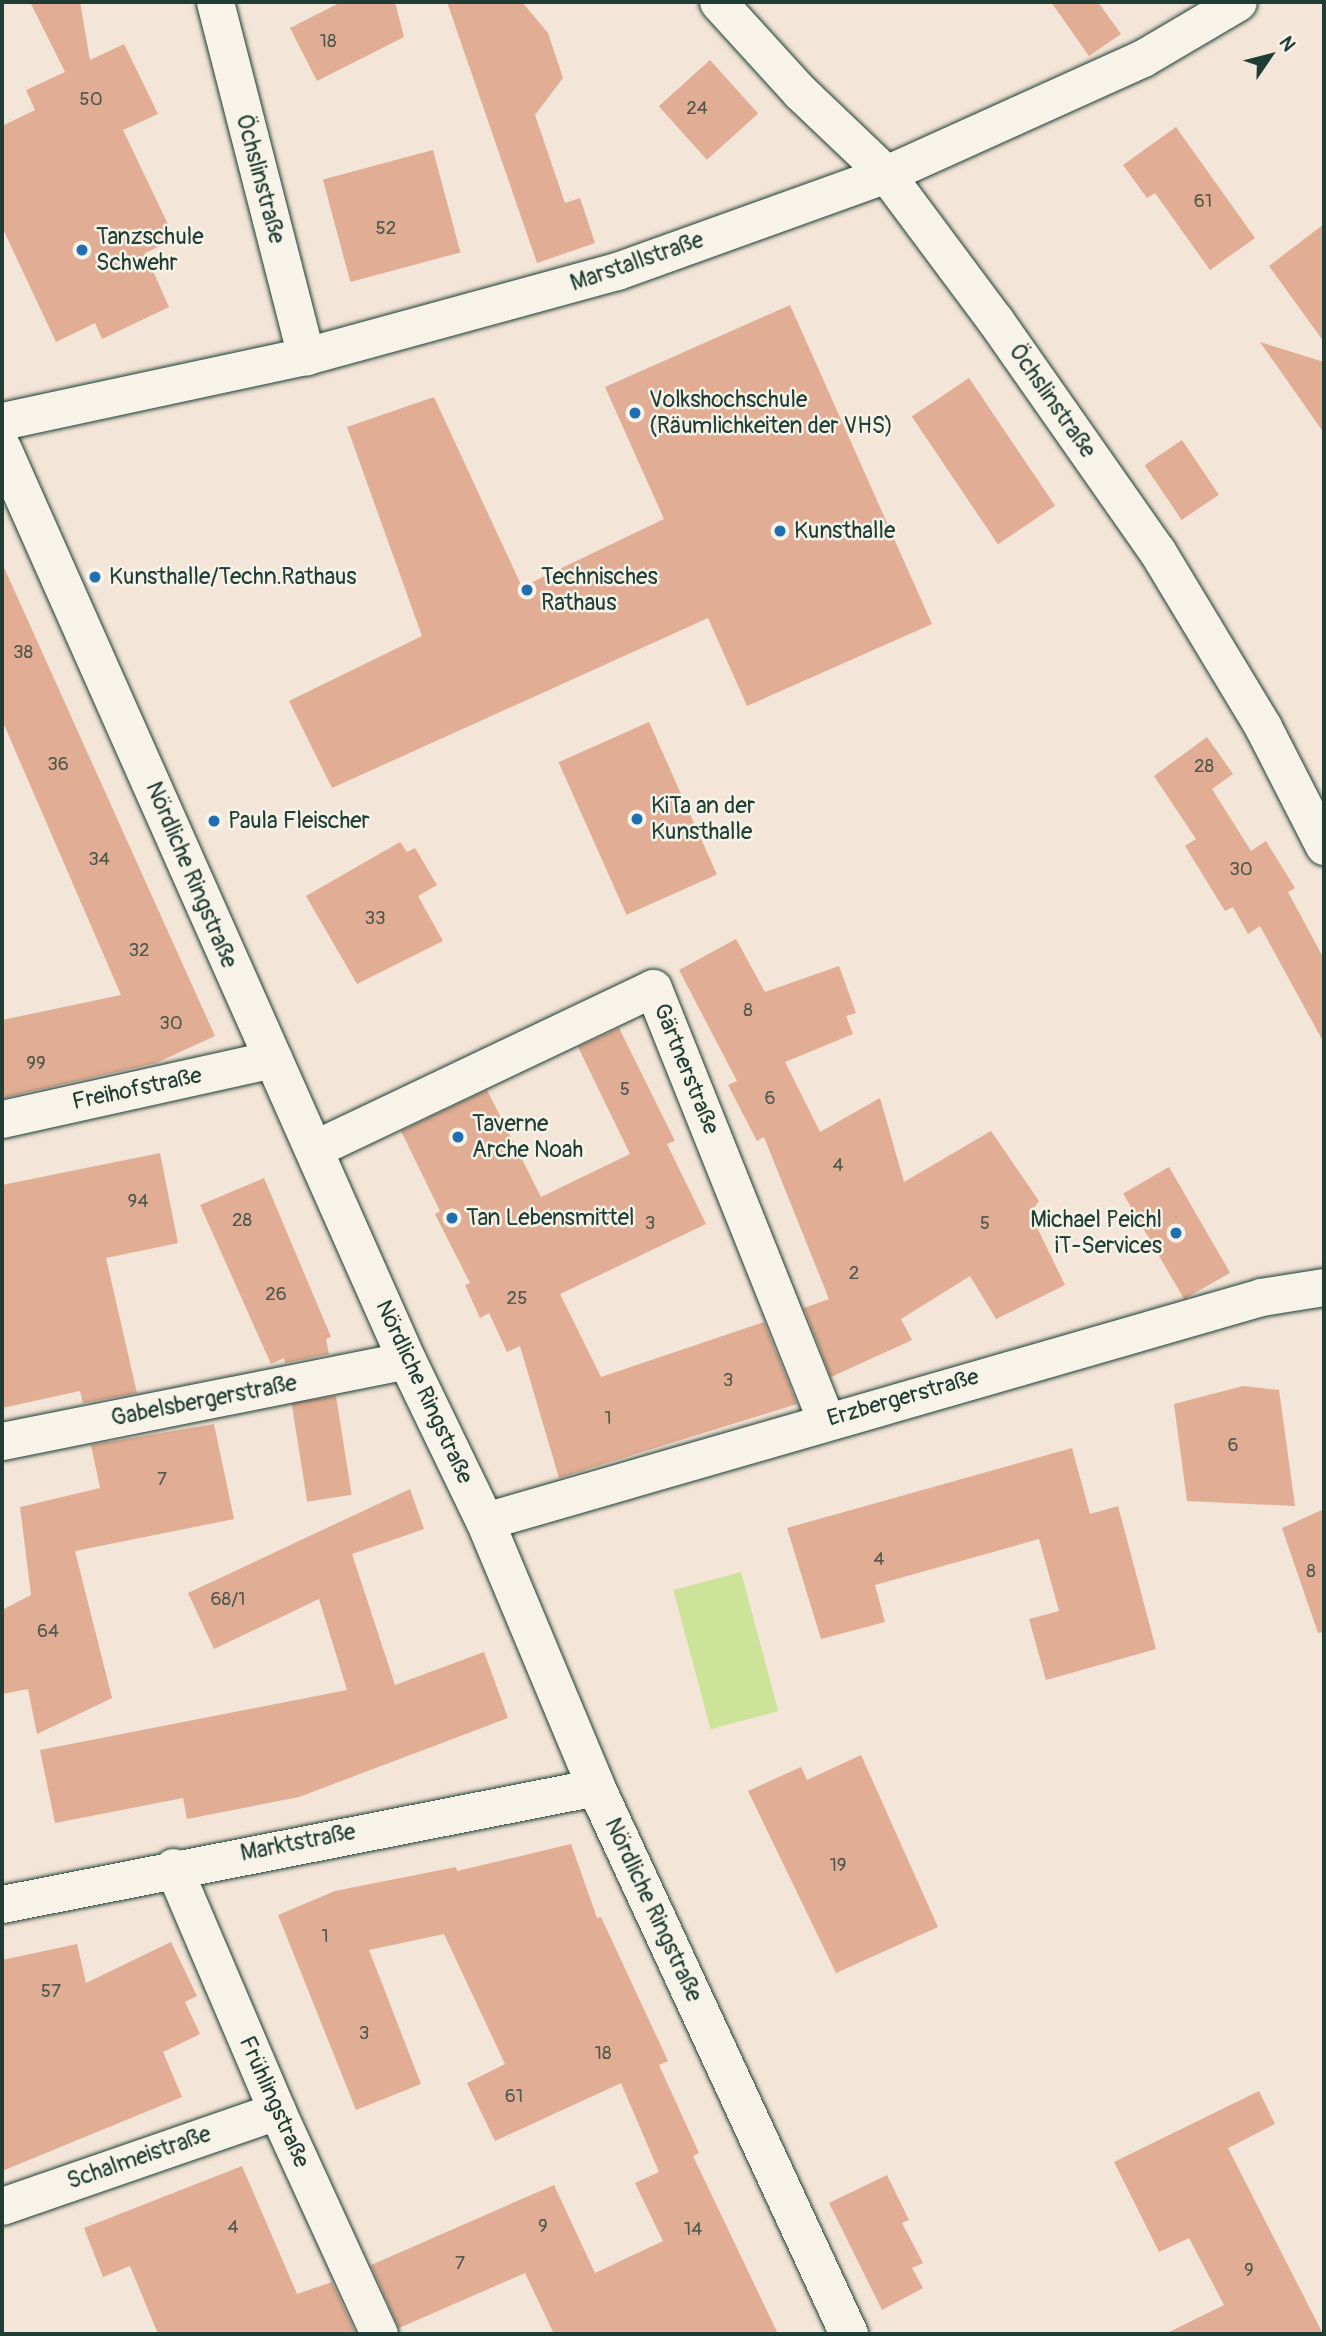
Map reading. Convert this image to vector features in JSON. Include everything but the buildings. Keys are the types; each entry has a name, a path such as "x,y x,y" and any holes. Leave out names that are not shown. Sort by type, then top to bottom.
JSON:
{"street":[{"name":"Öchslinstraße","path":"215,2 306,356"},
{"name":"Öchslinstraße","path":"718,2 800,92 886,174 995,320 1157,551 1263,727 1324,846"},
{"name":"Marstallstraße","path":"2,422 306,356 617,271 886,174 1143,58 1238,2"},
{"name":"Nördliche Ringstraße","path":"2,448 407,1360 485,1521 596,1787 849,2334"},
{"name":"Gärtnerstraße","path":"314,1149 653,988 826,1420"},
{"name":"Freihofstraße","path":"2,1119 273,1059"},
{"name":"Erzbergerstraße","path":"485,1521 826,1420 1261,1297 1324,1287"},
{"name":"Gabelsbergerstraße","path":"2,1441 407,1360"},
{"name":"Marktstraße","path":"2,1903 173,1867 596,1787"},
{"name":"Frühlingstraße","path":"173,1867 277,2111 379,2334"},
{"name":"Schalmeistraße","path":"2,2206 277,2111"}],"green space":[{"path":"741,1572 778,1711 711,1729 673,1590"}],"place":[{"name":"Tanzschule Schwehr","path":"82,250"},
{"name":"Volkshochschule (Räumlichkeiten der VHS)","path":"635,413"},
{"name":"Kunsthalle","path":"780,531"},
{"name":"Kunsthalle/Techn.Rathaus","path":"95,577"},
{"name":"Technisches Rathaus","path":"527,590"},
{"name":"KiTa an der Kunsthalle","path":"637,819"},
{"name":"Paula Fleischer","path":"214,821"},
{"name":"Taverne Arche Noah","path":"458,1137"},
{"name":"Tan Lebensmittel","path":"452,1218"},
{"name":"Michael Peichl iT-Services","path":"1176,1233"}]}
